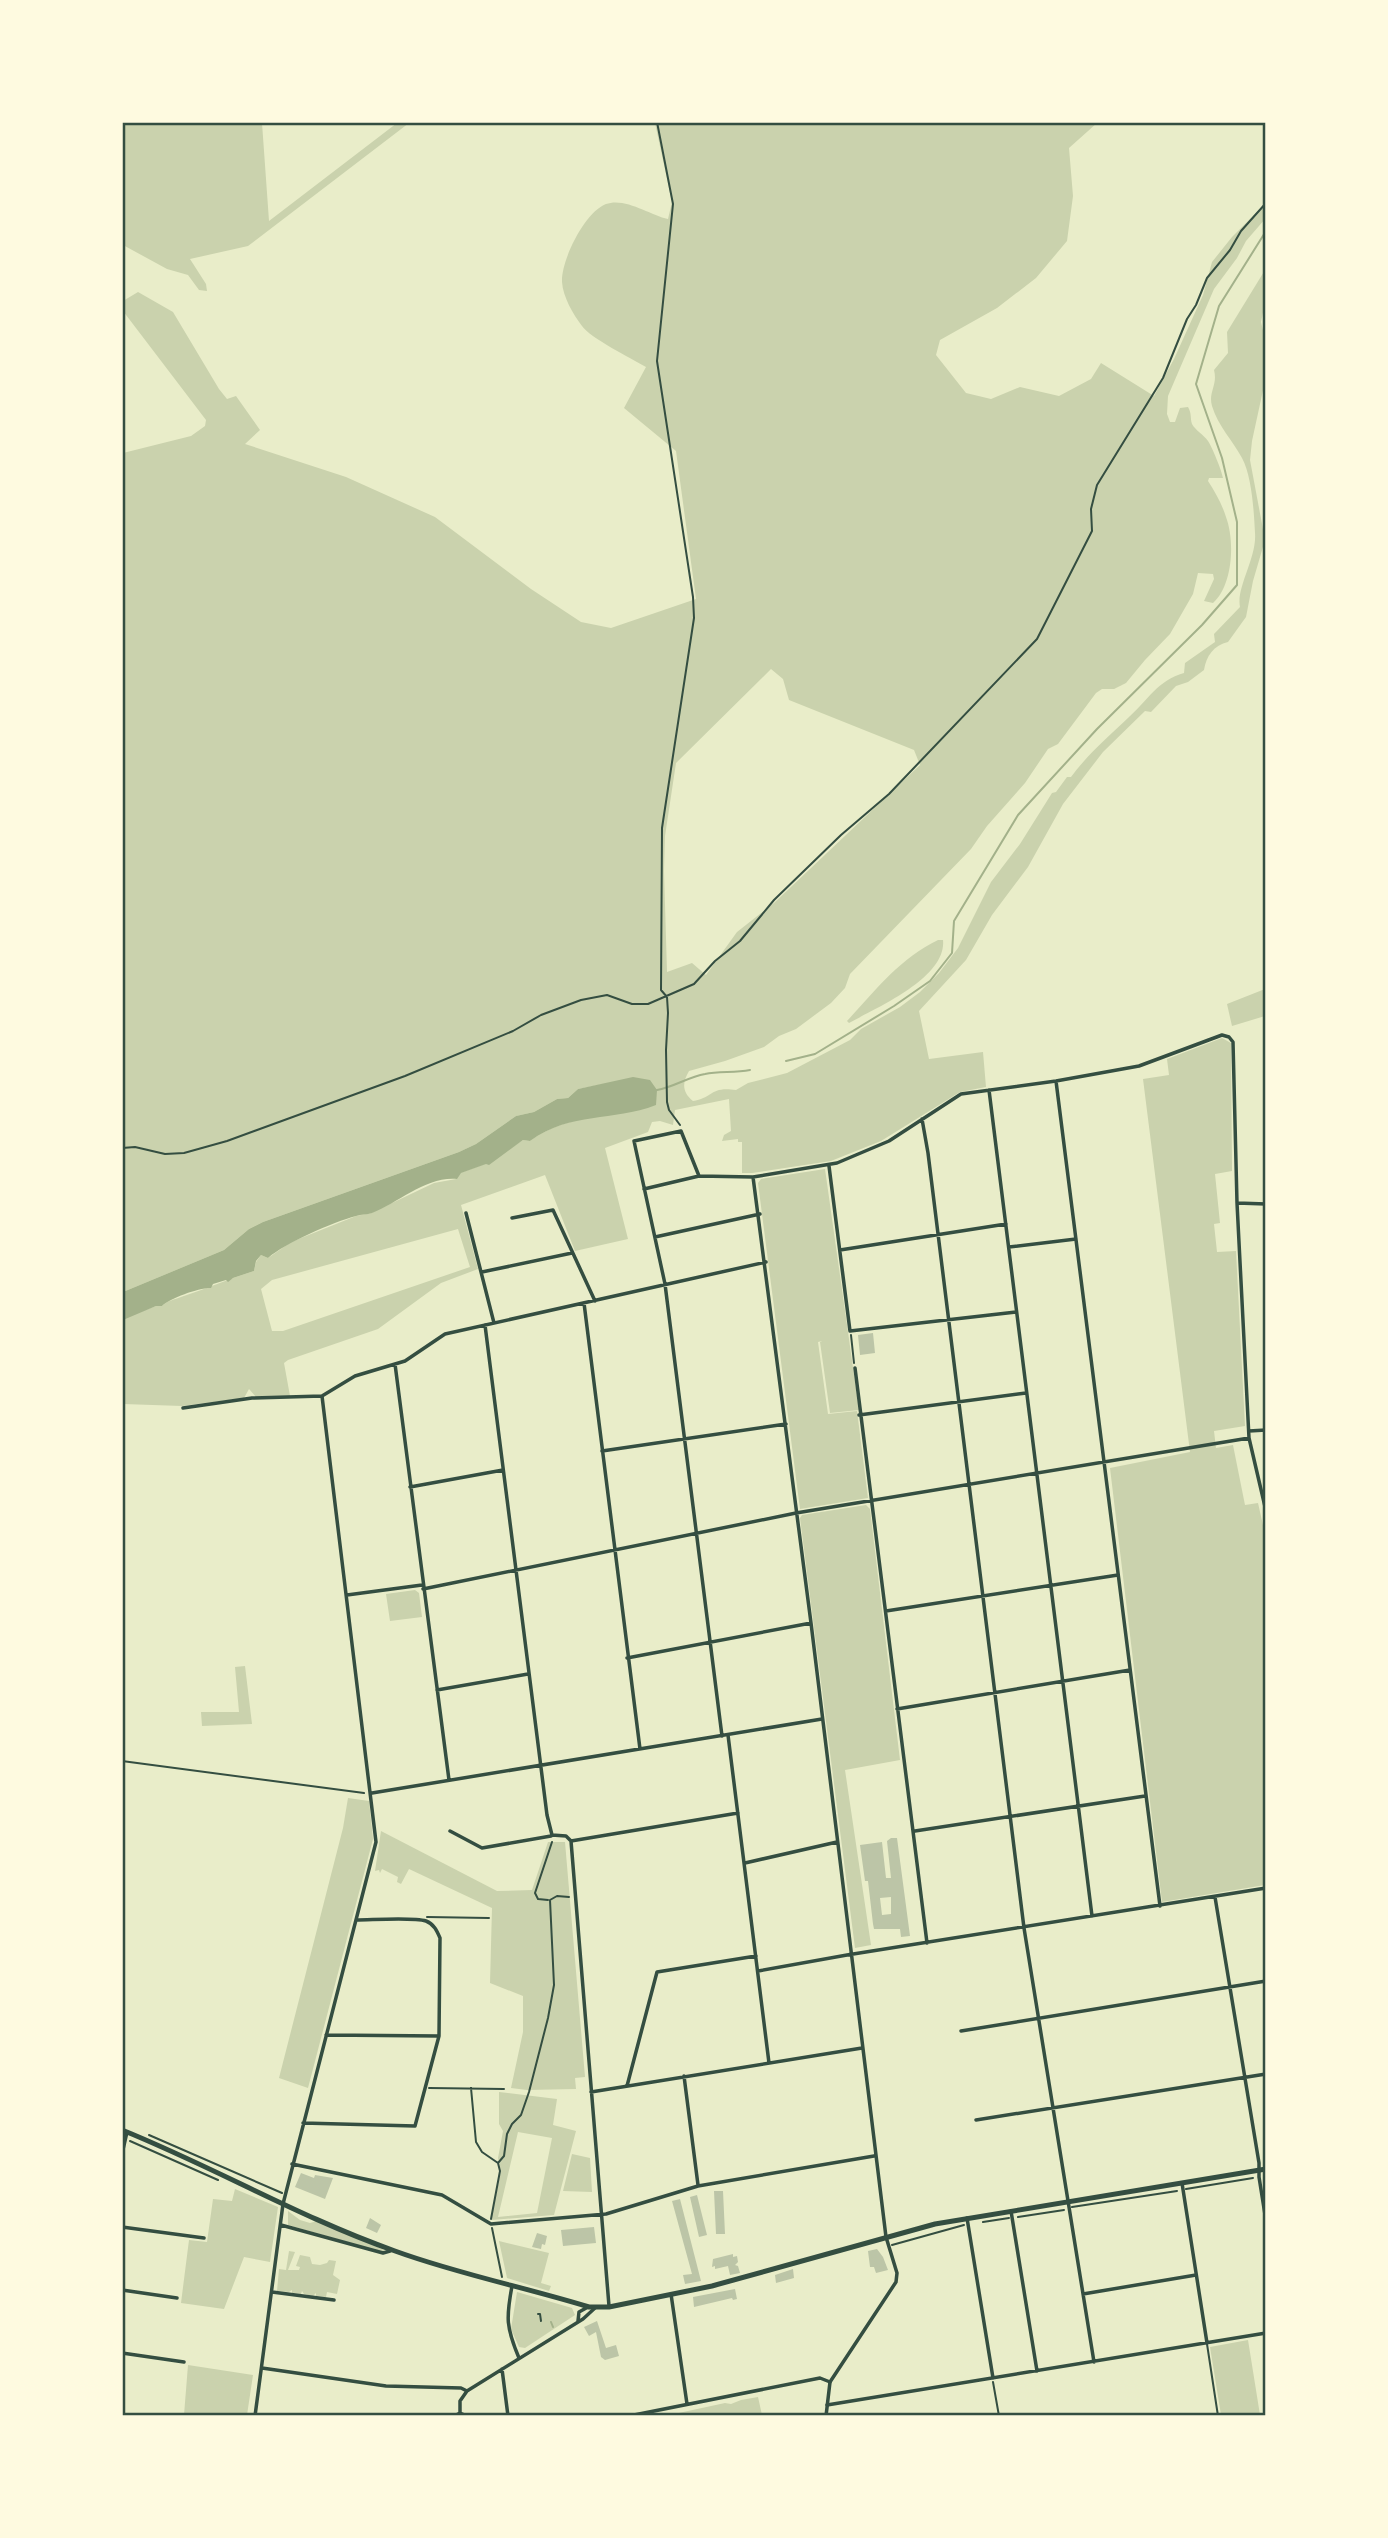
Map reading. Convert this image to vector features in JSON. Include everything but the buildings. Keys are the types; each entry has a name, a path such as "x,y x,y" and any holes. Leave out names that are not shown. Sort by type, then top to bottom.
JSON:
{"main road":[{"path":"125,2131 283,2204 392,2250 434,2265 592,2307 609,2307 712,2287 886,2237 967,2218 1012,2215 1262,2169"}],"street":[{"path":"645,1189 699,1176 753,1177 829,1165 889,1141 961,1094 1139,1066 1222,1035 1229,1037 1233,1042 1237,1203 1249,1438 1265,1511"},
{"path":"1056,1081 1144,1796 1160,1906"},
{"path":"989,1090 1092,1916"},
{"path":"922,1119 939,1235 1024,1928 1094,2362"},
{"path":"699,1176 681,1131 634,1141 665,1284 722,1736"},
{"path":"829,1165 850,1333 1016,1312"},
{"path":"753,1177 760,1214 811,1623 875,2156 886,2237 897,2273 896,2282 830,2382 827,2416"},
{"path":"1237,1203 1265,1204"},
{"path":"512,1218 553,1210 595,1301"},
{"path":"466,1213 495,1323"},
{"path":"654,1237 760,1214"},
{"path":"840,1250 1006,1224"},
{"path":"1009,1247 1076,1239"},
{"path":"482,1272 572,1253"},
{"path":"183,1408 252,1398 322,1396 355,1376 405,1361 445,1334 766,1262"},
{"path":"584,1303 640,1749"},
{"path":"485,1325 540,1766 552,1838"},
{"path":"395,1364 449,1780"},
{"path":"855,1368 927,1944"},
{"path":"859,1415 1026,1393"},
{"path":"255,2416 283,2204 376,1842 322,1396"},
{"path":"602,1451 786,1424"},
{"path":"1249,1431 1265,1430"},
{"path":"347,1595 423,1587 796,1513 1249,1438"},
{"path":"411,1487 503,1470"},
{"path":"886,1611 1118,1575"},
{"path":"627,1658 811,1623"},
{"path":"897,1709 1130,1670"},
{"path":"437,1690 529,1673"},
{"path":"372,1793 822,1719"},
{"path":"728,1735 769,2063"},
{"path":"914,1832 1144,1796"},
{"path":"571,1841 738,1812"},
{"path":"450,1831 482,1847 566,1836 571,1841 609,2307"},
{"path":"745,1863 837,1842"},
{"path":"758,1971 1265,1888"},
{"path":"1215,1897 1262,2169 1265,2221"},
{"path":"303,2123 415,2126 439,2036 438,1931 422,1920 356,1920"},
{"path":"627,2086 657,1972 756,1956"},
{"path":"961,2031 1265,1981"},
{"path":"326,2035 439,2036"},
{"path":"591,2092 862,2048"},
{"path":"976,2120 1265,2074"},
{"path":"684,2077 698,2186"},
{"path":"122,2154 125,2131"},
{"path":"292,2164 442,2195 491,2224 601,2215 698,2186 875,2156"},
{"path":"1182,2182 1207,2343"},
{"path":"1012,2215 1037,2371"},
{"path":"967,2218 993,2378"},
{"path":"281,2225 383,2253 392,2250"},
{"path":"122,2227 204,2238"},
{"path":"1083,2294 1196,2275"},
{"path":"512,2286 507,2321 519,2357"},
{"path":"122,2290 177,2298"},
{"path":"272,2292 334,2300"},
{"path":"671,2294 687,2404"},
{"path":"573,2302 579,2312 578,2321"},
{"path":"579,2312 592,2307"},
{"path":"460,2413 460,2401 467,2391 587,2316 592,2307"},
{"path":"827,2405 1265,2333"},
{"path":"122,2353 184,2362"},
{"path":"261,2368 386,2386 461,2388 467,2391"},
{"path":"502,2369 508,2416"},
{"path":"629,2416 820,2378 830,2382"},
{"path":"454,2416 460,2413 467,2416"}],"lane":[{"path":"1207,2343 1218,2416"}],"path":[{"path":"657,122 673,204 657,361 694,618 660,844 663,930 661,990 667,998 666,1090 667,1100 681,1131"},
{"path":"122,1148 135,1147 165,1154 184,1153 227,1141 405,1076 581,1000 607,995 639,1006 667,998 694,984 715,961 740,941 774,900 855,822 889,794 1037,639 1092,531 1091,509 1097,485 1163,378 1207,278 1265,202"},
{"path":"850,1333 855,1368"},
{"path":"122,1761 372,1793"},
{"path":"552,1838 535,1893 538,1899 569,1897"},
{"path":"498,2163 504,2156 507,2134 512,2123 521,2115 529,2092 548,2018 554,1985 550,1900"},
{"path":"426,1917 489,1918"},
{"path":"428,2088 504,2089"},
{"path":"471,2088 476,2142 482,2152 498,2163 500,2171 491,2219"},
{"path":"140,2131 280,2192"},
{"path":"128,2140 218,2180"},
{"path":"1186,2189 1257,2178"},
{"path":"983,2222 1068,2205 1179,2190"},
{"path":"492,2225 503,2276 501,2283"},
{"path":"892,2245 964,2225"},
{"path":"538,2314 541,2320"},
{"path":"993,2378 999,2416"}],"shaded area":[{"path":"122,123 262,123 269,221 397,123 409,123 248,246 190,259 206,284 207,291 199,290 188,275 167,269 123,245"},
{"path":"655,123 1097,123 1069,148 1073,196 1067,241 1036,278 997,308 940,340 936,355 966,393 991,399 1020,387 1059,396 1091,379 1101,363 1154,396 1203,295 1212,262 1232,237 1265,204 1265,219 1246,241 1214,289 1168,396 1167,414 1170,422 1175,422 1180,408 1188,407 1192,424 1208,441 1223,478 1209,478 1208,481 1224,512 1231,538 1228,574 1220,595 1213,603 1204,601 1214,579 1213,574 1198,573 1193,594 1170,634 1126,683 1096,693 1058,744 1048,749 1025,783 987,826 971,849 850,974 845,988 831,1003 796,1029 779,1036 764,1047 689,1071 684,1087 693,1101 716,1091 736,1090 748,1083 787,1073 850,1040 861,1029 920,992 958,948 991,882 1020,844 1052,793 1056,792 1067,777 1071,777 1091,753 1160,686 1184,673 1185,663 1215,642 1214,634 1240,607 1241,591 1255,543 1252,495 1245,466 1218,420 1211,397 1214,370 1228,353 1227,332 1265,270 1265,303 1261,322 1265,339 1265,381 1250,460 1265,540 1246,617 1228,642 1212,652 1204,670 1188,682 1176,686 1151,712 1145,711 1103,752 1063,804 1028,867 992,915 966,960 919,1011 929,1059 983,1052 986,1087 960,1092 881,1141 831,1161 752,1173 742,1173 742,1142 738,1142 738,1139 722,1141 724,1135 731,1131 729,1099 675,1110 673,1125 660,1121 652,1122 648,1132 605,1148 628,1239 575,1251 545,1175 461,1205 478,1269 441,1283 378,1329 288,1360 284,1363 290,1396 256,1397 249,1389 244,1398 182,1406 123,1404 123,1320 126,1317 254,1271 261,1255 268,1258 291,1242 356,1216 371,1213 434,1183 456,1179 460,1173 490,1162 523,1140 530,1141 550,1129 571,1122 617,1113 604,1084 578,1089 568,1098 557,1099 534,1112 516,1116 476,1144 459,1152 263,1222 249,1229 224,1250 123,1292 123,453 191,436 205,426 206,420 123,311 123,301 138,292 173,312 219,389 227,399 236,396 260,430 245,444 346,477 435,517 531,589 581,622 611,628 696,599 676,451 624,408 646,367 586,331 564,294 563,273 576,238 590,216 598,209 613,202 621,203 668,219 672,202","holes":["771,669 783,679 789,700 914,750 920,765 774,903 737,932 706,975 692,963 667,972 665,836 676,763","458,1229 470,1267 283,1331 272,1331 261,1289 272,1280"]},
{"path":"943,940 941,954 934,967 922,979 892,1000 849,1023 847,1021 900,966 924,947"},
{"path":"1265,989 1265,1016 1232,1026 1227,1004"},
{"path":"1222,1038 1231,1043 1232,1171 1215,1174 1220,1223 1214,1224 1217,1252 1236,1251 1245,1426 1214,1431 1216,1448 1233,1445 1245,1505 1258,1503 1265,1534 1265,1885 1162,1902 1110,1468 1190,1452 1143,1079 1169,1075 1167,1059"},
{"path":"633,1077 650,1080 657,1090 656,1105 624,1114 561,1125 530,1141 523,1140 489,1165 461,1173 457,1179 446,1179 424,1186 382,1209 323,1228 268,1258 261,1255 256,1261 254,1271 228,1282 226,1280 213,1284 211,1288 186,1294 123,1320 123,1292 224,1250 249,1229 263,1222 459,1152 476,1144 516,1116 534,1112 557,1099 568,1098 578,1089"},
{"path":"825,1169 859,1410 830,1413 822,1341 818,1342 828,1414 857,1411 868,1498 800,1509 758,1183 761,1179"},
{"path":"866,1505 870,1509 900,1760 845,1770 871,1945 855,1948 800,1518 802,1515"},
{"path":"415,1590 419,1593 422,1617 390,1621 386,1594"},
{"path":"245,1666 252,1724 202,1726 201,1712 239,1712 235,1667"},
{"path":"348,1798 369,1801 373,1839 308,2088 279,2078 343,1828"},
{"path":"381,1831 497,1891 532,1890 548,1842 565,1842 585,2077 575,2078 576,2089 511,2088 523,2032 523,1996 490,1983 492,1908 409,1869 401,1884 397,1882 398,1877 382,1869 380,1873 379,1870 375,1871"},
{"path":"499,2092 557,2099 553,2125 576,2131 554,2215 491,2220 501,2171 498,2158 503,2131 499,2124","holes":["518,2132 552,2138 537,2213 498,2217"]},
{"path":"572,2154 590,2158 592,2192 563,2191"},
{"path":"235,2189 278,2207 270,2262 244,2257 224,2309 181,2303 189,2240 207,2242 213,2199 232,2201"},
{"path":"288,2211 300,2220 310,2223 317,2221 384,2250 383,2252 288,2225"},
{"path":"499,2241 549,2253 541,2283 551,2286 549,2291 507,2278"},
{"path":"289,2251 295,2252 288,2270 299,2270 300,2267 296,2266 300,2255 310,2257 312,2264 336,2261 333,2275 340,2280 337,2294 327,2292 326,2297 316,2296 316,2293 313,2296 304,2294 302,2291 301,2294 292,2293 292,2290 277,2291 279,2269 286,2270"},
{"path":"517,2292 572,2308 575,2315 525,2348 519,2347 511,2329"},
{"path":"1248,2340 1260,2415 1221,2415 1210,2347"},
{"path":"188,2365 253,2375 247,2415 184,2415"},
{"path":"758,2397 762,2415 674,2415 725,2403 731,2404"}],"waterway":[{"path":"786,1061 815,1054 930,981 952,953 954,921 1018,815 1097,729 1202,625 1237,585 1237,522 1222,458 1196,384 1219,306 1266,231"},
{"path":"657,1090 705,1074 750,1070"},
{"path":"551,2322 553,2327"}]}
